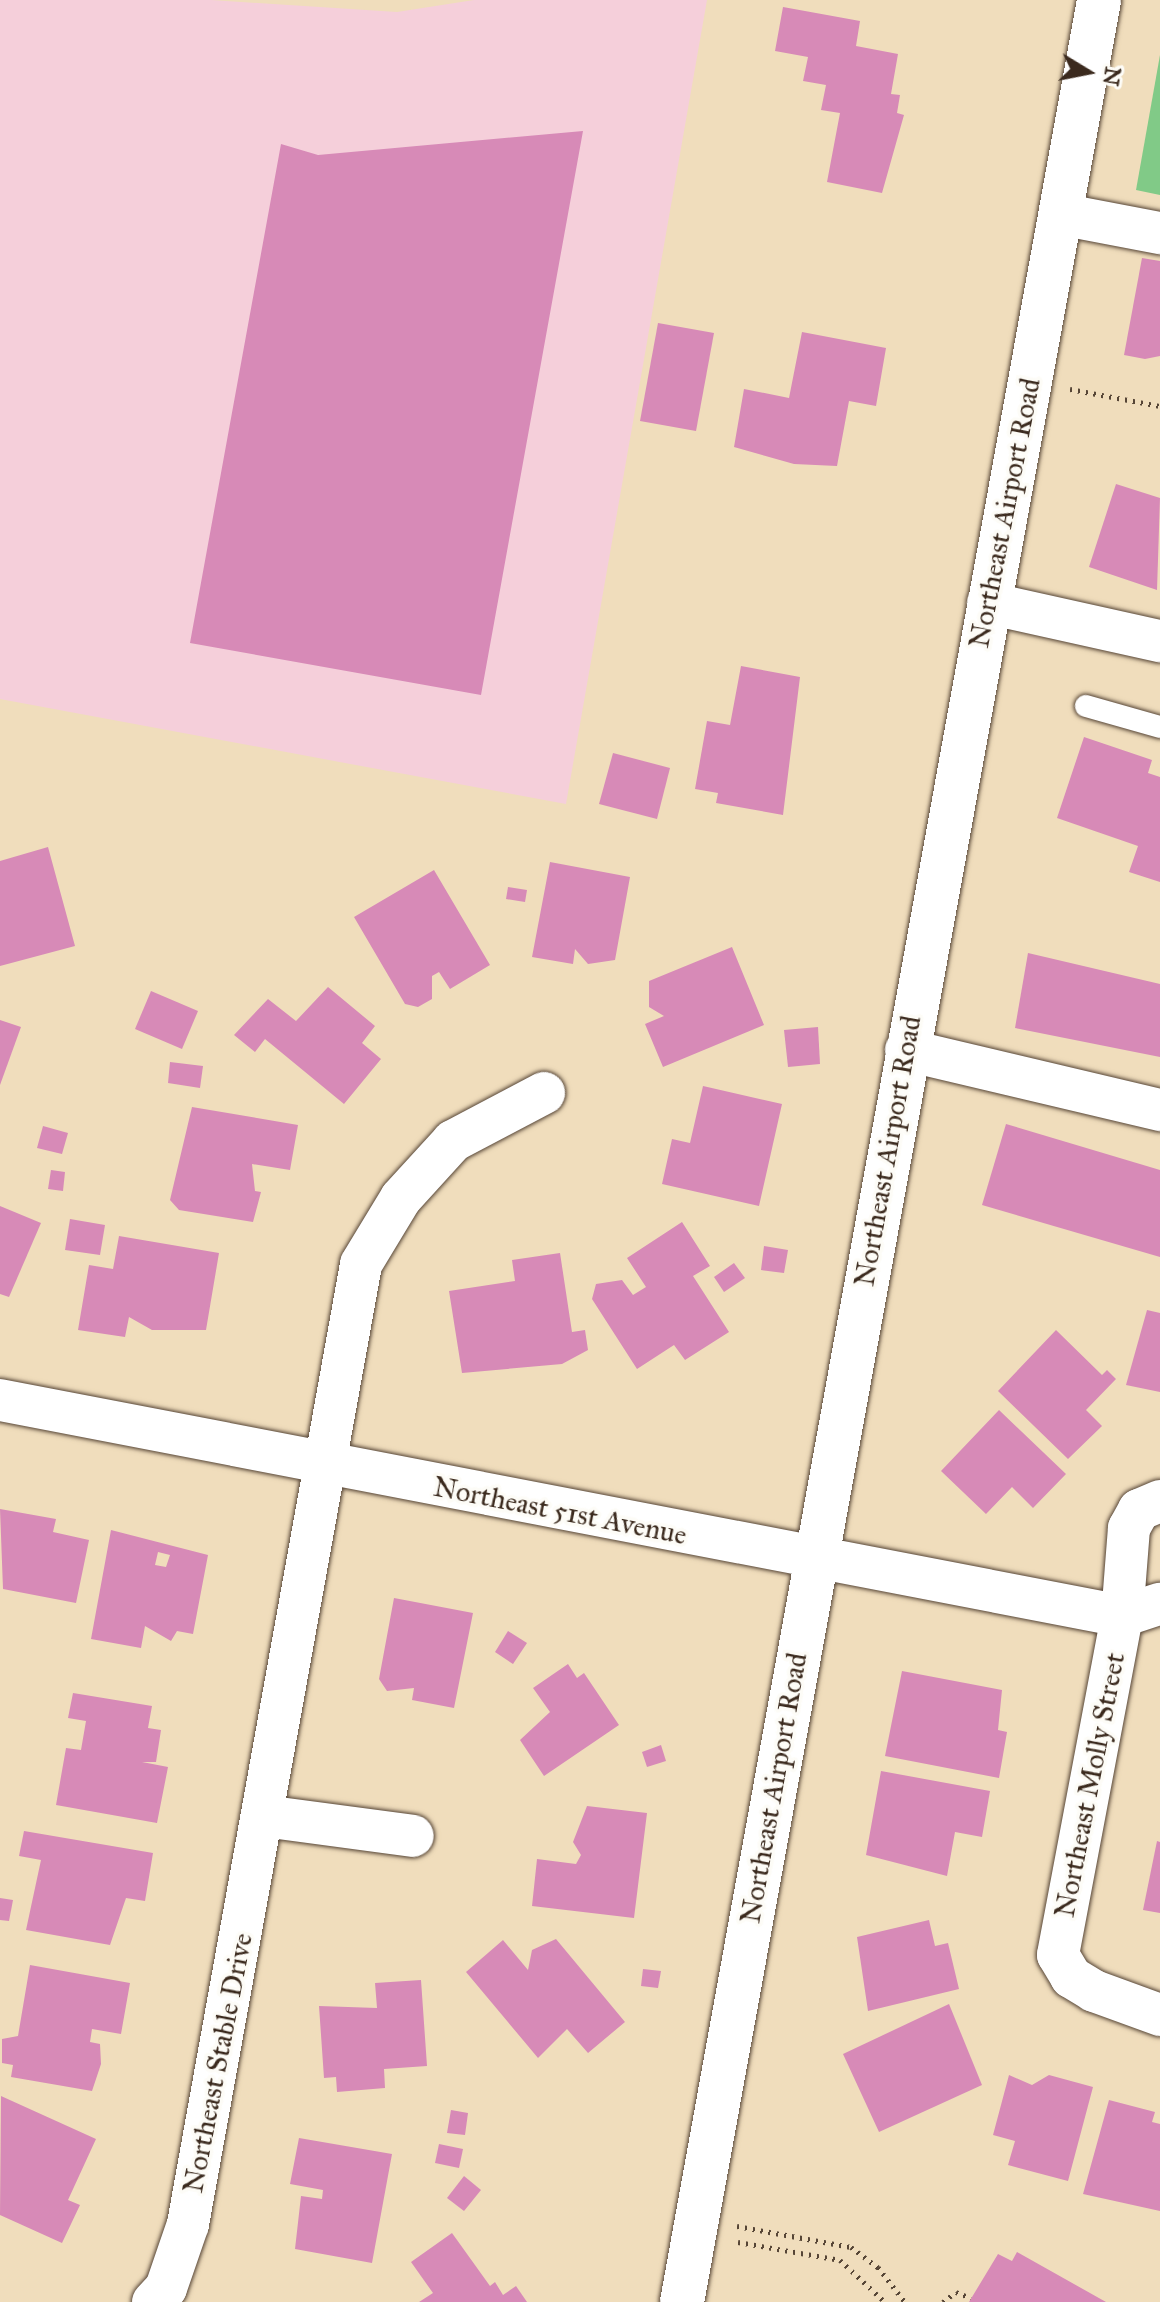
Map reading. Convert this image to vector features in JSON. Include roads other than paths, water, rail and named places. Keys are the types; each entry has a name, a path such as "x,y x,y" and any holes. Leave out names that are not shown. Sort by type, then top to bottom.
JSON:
{"street":[{"name":"Northeast Airport Road","path":"682,2302 906,1050 1099,0"},
{"path":"1060,214 1160,233"},
{"path":"988,603 1160,641"},
{"path":"906,1050 1160,1110"},
{"name":"Northeast Stable Drive","path":"168,2297 188,2224 264,1816 361,1264 401,1198 453,1141 544,1093"},
{"name":"Northeast 51st Avenue","path":"0,1400 326,1467 815,1560 1141,1610"},
{"path":"1141,1610 1129,1528 1139,1510 1160,1501"},
{"name":"Northeast Molly Street","path":"1141,1610 1058,1955 1071,1977 1094,1991 1160,2015"},
{"path":"264,1816 413,1836"}],"lane":[{"path":"1086,706 1160,727"}]}
